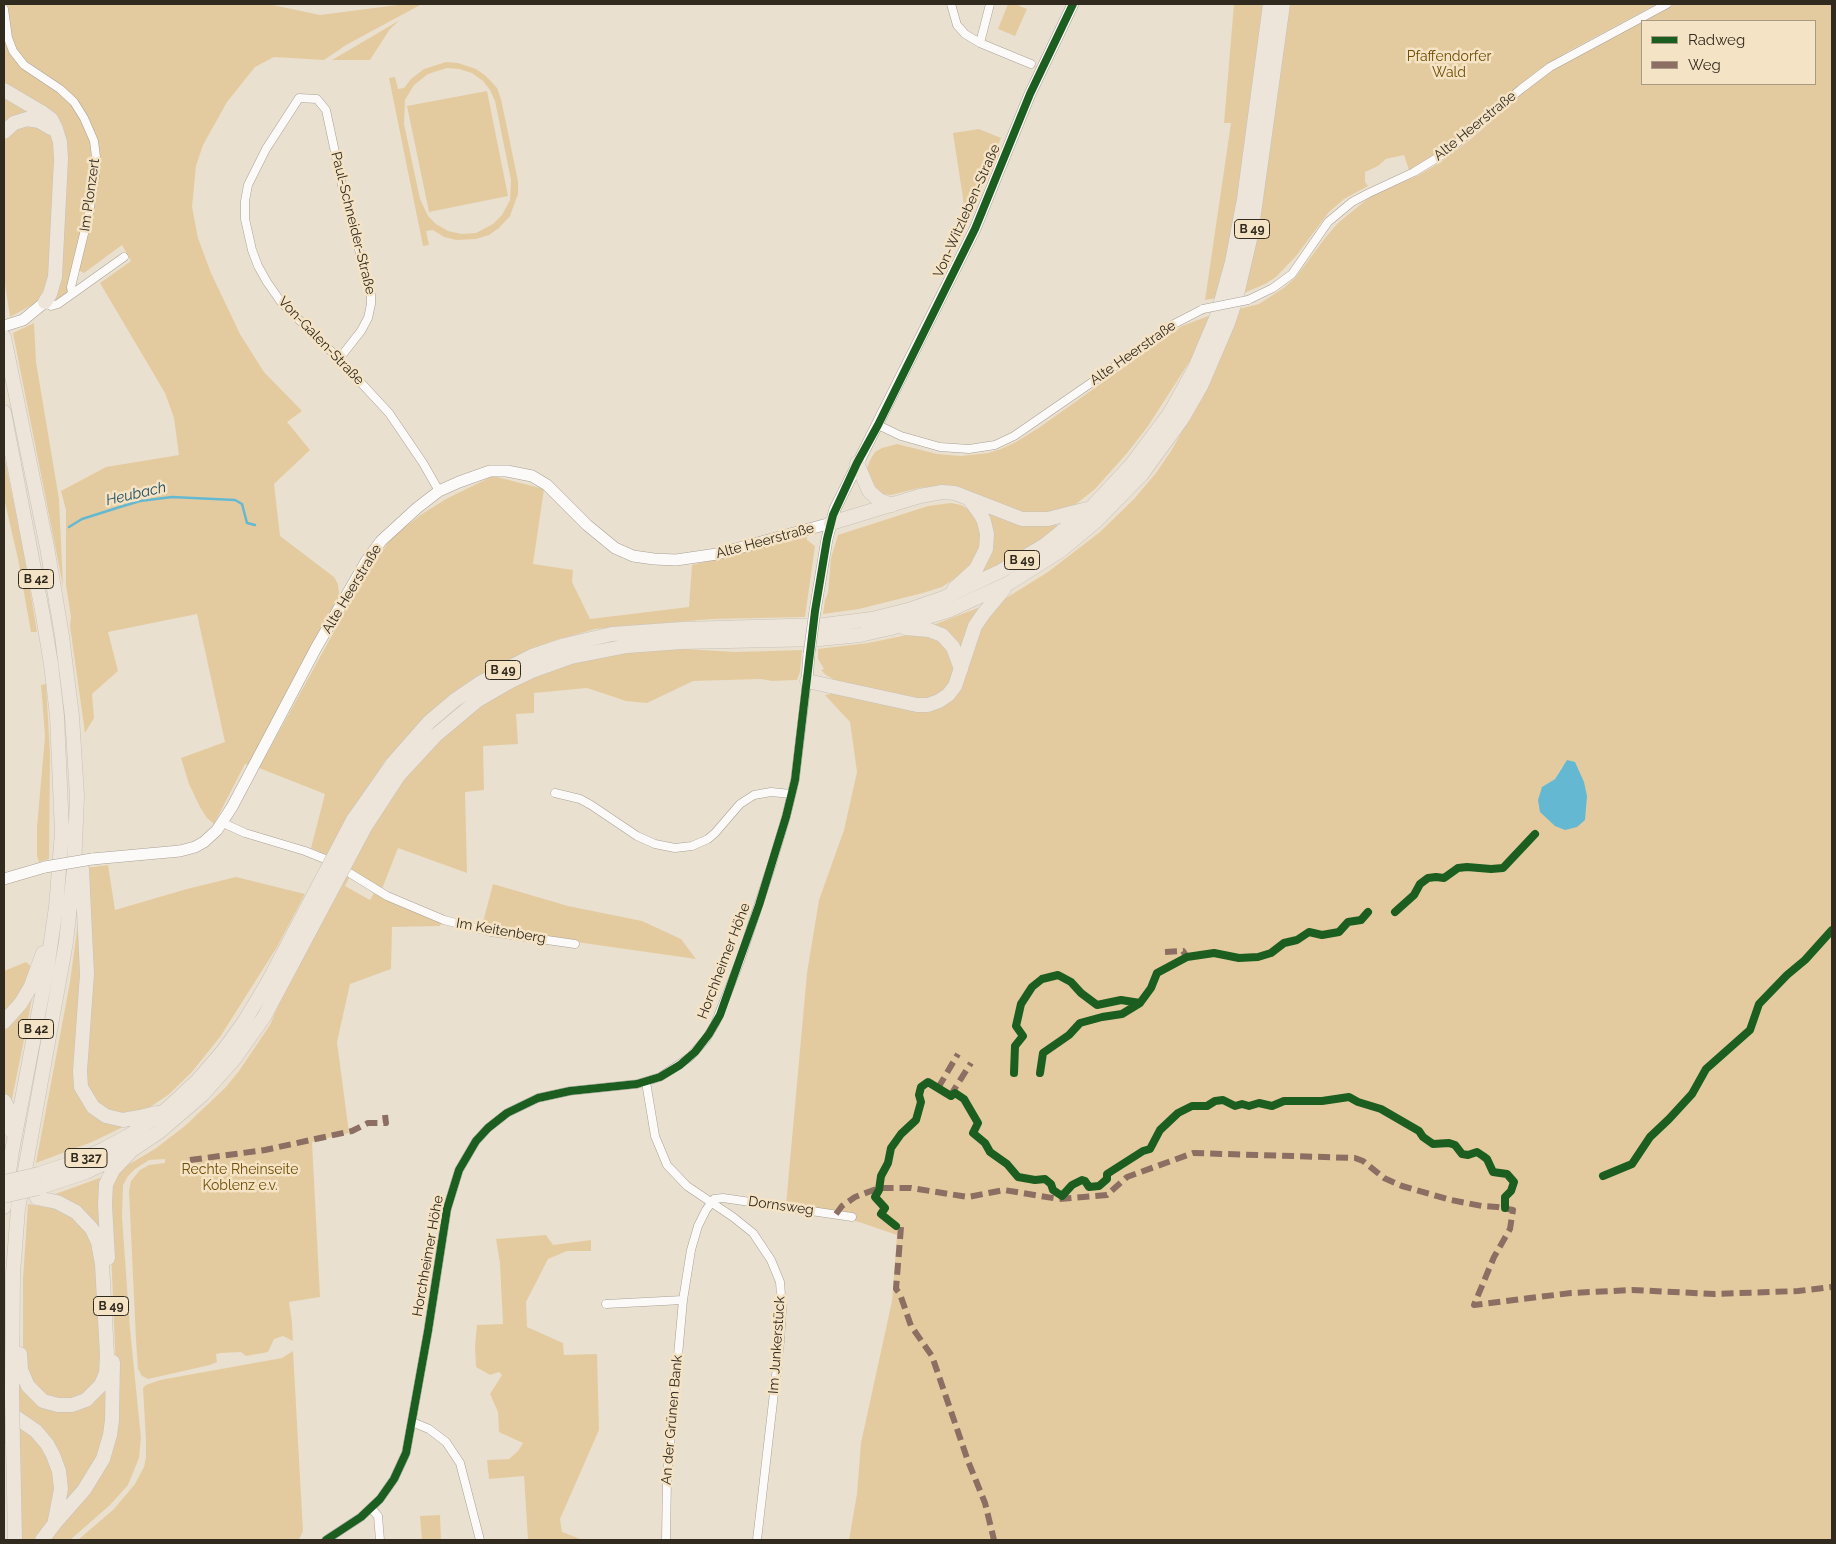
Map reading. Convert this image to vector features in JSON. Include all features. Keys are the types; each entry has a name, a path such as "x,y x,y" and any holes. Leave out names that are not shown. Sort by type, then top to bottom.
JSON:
{"highway":[{"name":"B 49","path":"167,1109 184,1095 212,1066 244,1022 315,906 359,824 378,781 403,750 444,709 494,674 549,650 594,638 630,632 701,628 803,627 838,624 890,615 943,598 983,581 1024,558 1062,532 1092,507 1132,464 1170,413 1196,368 1217,316 1232,262 1244,199 1270,4"},
{"name":"B 49","path":"359,824 421,749 449,723 511,680 552,663 591,652 627,646 682,642 820,639 891,628 963,605 1009,583 1065,547 1088,529 1116,503 1146,470 1169,439 1201,386 1228,323 1243,273 1256,200 1283,4"},
{"path":"4,90 51,120 59,138 62,159 55,277 50,294 45,302"},
{"path":"4,132 20,120 33,119 50,127 59,138"},
{"name":"B 42","path":"4,337 62,636 72,716 77,824 66,942 19,1200 13,1273 12,1396 15,1540"},
{"name":"B 42","path":"4,412 43,616 57,716 62,832 56,907 47,969 12,1151 6,1199"},
{"path":"857,463 868,491 879,500 892,505"},
{"path":"831,523 936,492 955,493 1013,516 1031,520 1058,517 1092,507"},
{"path":"943,598 971,574 979,564 986,549 988,534 984,521 977,508 969,500"},
{"path":"807,680 897,701 923,705 934,704 948,695 958,682 975,626 1009,583"},
{"path":"891,628 918,628 938,632 953,647 961,669"},
{"path":"77,824 82,848 87,974 80,1071 81,1087 93,1106 106,1116 123,1120 167,1109"},
{"name":"B 49","path":"37,1193 132,1150 159,1132 192,1104 235,1058 267,1012 315,906"},
{"path":"4,1022 21,1003 31,986 56,907"},
{"path":"4,1101 11,1118 12,1151"},
{"name":"B 327","path":"4,1182 39,1174 104,1150 167,1109"},
{"name":"B 49","path":"55,1523 84,1490 94,1474 103,1459 110,1435 114,1406 114,1383 105,1189 110,1175 132,1150"},
{"path":"6,1199 37,1193 64,1205 82,1217 92,1229 100,1249 107,1364 106,1373 101,1385 86,1400 72,1405 50,1403 37,1396 25,1382 21,1370 13,1273"},
{"path":"4,1409 36,1431 47,1444 59,1470 61,1489 55,1523 42,1540"}],"street":[{"path":"951,4 957,26 965,34 980,43 1031,64"},
{"path":"980,43 990,4"},
{"name":"Von-Witzleben-Straße","path":"878,425 975,229 1030,94 1073,4"},
{"name":"Alte Heerstraße","path":"4,879 45,867 92,859 170,853 204,842 223,823 316,648 367,560 381,541 439,491 472,476 490,471 507,471 532,476 547,485 615,548 634,556 654,559 676,560 710,555 831,523 838,502 878,425 906,438 940,447 969,449 995,445 1014,436 1088,386 1172,325 1204,309 1248,300 1273,288 1292,274 1328,222 1352,202 1368,192 1414,172 1445,153 1550,67 1667,4"},
{"name":"Im Plonzert","path":"4,9 8,38 18,58 24,65 52,83 74,102 84,118 94,141 96,158 95,176 89,213 71,287 72,294"},
{"name":"Paul-Schneider-Straße","path":"299,98 316,99 326,110 342,186 371,295 368,318 361,331 339,358"},
{"name":"Von-Galen-Straße","path":"299,98 262,157 248,185 245,201 247,234 258,266 282,302 339,358 389,414 423,463 439,491"},
{"path":"4,326 24,320 45,302 54,306 124,257"},
{"name":"Horchheimer Höhe","path":"326,1540 355,1522 371,1508 384,1493 401,1465 410,1440 447,1209 459,1170 481,1135 500,1118 529,1101 570,1091 646,1082 660,1076 690,1057 706,1039 720,1015 772,864 796,772 815,611 831,523"},
{"path":"556,793 580,799 637,836 655,844 675,848 692,846 708,839 740,804 754,795 772,792 791,794"},
{"path":"223,823 245,833 325,859"},
{"name":"Im Keitenberg","path":"348,872 388,896 451,922 491,932 575,944"},
{"name":"Im Junkerstück","path":"646,1082 656,1136 663,1158 672,1172 682,1183 741,1223 753,1234 771,1260 780,1282 782,1309 780,1341 757,1540"},
{"name":"Dornsweg","path":"711,1203 714,1199 722,1198 782,1205 852,1217"},
{"name":"An der Grünen Bank","path":"666,1540 667,1477 683,1300 694,1240 702,1218 711,1203"},
{"path":"606,1304 683,1300"},
{"path":"412,1422 429,1429 446,1442 460,1463 480,1540"},
{"path":"371,1508 378,1516 380,1540"}],"green space":[{"path":"4,4 268,4 320,15 405,4 422,4 346,45 324,60 274,57 255,67 227,102 203,145 196,166 192,207 198,238 211,273 240,334 264,372 302,411 287,422 310,450 274,484 280,536 334,577 338,584 339,593 338,601 249,765 245,764 214,824 207,818 200,807 189,784 181,758 225,742 197,614 108,632 118,671 92,694 94,718 85,733 70,626 71,617 66,585 66,510 61,491 106,467 179,455 174,418 165,393 100,283 131,261 122,245 84,273 74,268 66,296 58,302 53,298 67,149 4,85"},
{"path":"1008,4 1015,4 1027,9 1015,36 998,29"},
{"path":"1234,4 1265,4 1237,212 1217,298 1205,300 1231,123 1224,123"},
{"name":"Pfaffendorfer Wald","path":"1288,4 1657,4 1569,51 1537,71 1460,137 1424,162 1409,170 1404,155 1386,159 1378,166 1365,172 1365,182 1368,186 1344,199 1329,212 1296,256 1276,277 1244,293"},
{"path":"1675,4 1832,4 1832,1540 849,1540 857,1494 861,1443 892,1301 897,1235 859,1222 786,1205 807,973 819,900 844,830 857,772 850,722 825,695 837,693 936,708 976,632 1003,600 1048,572 1100,532 1134,499 1156,473 1171,451 1213,377 1239,309 1259,304 1285,287 1296,277 1338,223 1366,200 1377,193 1417,176 1441,162 1472,138 1539,79 1570,58 1641,21 1641,85 1816,85 1816,20 1644,20","holes":["1575,763 1579,772 1542,787 1555,779 1562,767"]},
{"path":"400,20 390,29 370,60 332,60"},
{"path":"446,62 458,63 476,69 486,76 497,88 518,181 518,194 510,216 499,228 489,235 476,239 456,240 444,237 433,230 426,231 429,245 423,246 389,78 395,77 398,89 404,88 411,79 424,69","holes":["447,68 472,73 483,81 490,90 495,101 511,180 510,200 502,215 493,224 476,233 462,234 448,231 436,224 428,216 420,199 404,124 405,100 414,85 428,74"]},
{"path":"487,91 508,196 429,212 407,106"},
{"path":"4,95 36,113 4,126"},
{"path":"32,123 49,133 56,148 49,275 43,293 31,308 30,306 10,317 4,278 4,138 10,131"},
{"path":"979,129 1001,138 964,233 966,218 953,133"},
{"path":"1211,315 1197,350 1148,426 1095,489 1071,508 1030,516 940,486 919,488 891,495 883,494 872,487 867,469 875,452 882,448 897,444 937,454 961,456 988,453 1001,449 1040,427 1182,326"},
{"path":"34,323 36,362 59,499 63,586 13,333"},
{"path":"4,455 23,548 37,632 31,632 18,559 4,498"},
{"path":"493,476 544,489 533,564 573,570 572,582 590,619 689,607 692,565 807,537 807,540 815,546 805,617 712,619 595,629 550,642 523,653 462,688 419,723 385,761 348,817 327,855 311,848 325,794 259,768 364,577 392,537 422,514 446,499"},
{"path":"951,503 961,505 971,511 977,518 982,538 977,556 969,569 942,587 923,593 859,609 823,614 828,593 831,558 838,535 928,506"},
{"path":"983,510 1055,522 1058,527 1046,537 985,574 982,567"},
{"path":"983,606 960,647 933,625"},
{"path":"912,634 921,634 943,642 955,666 953,679 941,694 924,700 838,682 821,670 824,669 818,659 818,649 868,643"},
{"path":"669,648 735,652 802,650 800,672 797,680 693,681 647,703 626,701 587,688 534,693 534,713 516,714 518,744 483,746 484,790 465,792 467,873 398,848 382,889 349,870 385,805 421,756 461,719 500,693 551,669 597,656"},
{"path":"46,684 50,753 49,859 39,862 37,856 37,827 45,736 41,685"},
{"path":"108,865 115,910 236,877 305,894 277,947 220,1037 191,1073 168,1095 147,1109 131,1115 109,1113 86,1090 85,868"},
{"name":"Rechte Rheinseite Koblenz e.v.","path":"347,874 350,876 345,886 370,900 374,893 442,921 440,926 392,927 391,969 350,984 337,1042 349,1133 312,1142 320,1297 289,1302 293,1341 283,1336 274,1339 268,1352 246,1356 241,1352 221,1353 216,1354 217,1362 210,1365 148,1379 142,1376 138,1369 129,1191 131,1181 140,1170 149,1165 165,1163 165,1159 149,1160 135,1169 123,1185 122,1217 130,1329 141,1438 139,1458 128,1485 110,1505 70,1540 46,1540 83,1497 117,1395 109,1203 111,1182 126,1166 155,1149 186,1125 225,1088 239,1071 270,1025 278,1006"},
{"path":"493,884 568,906 642,921 681,939 696,959 492,930 482,926"},
{"path":"78,923 82,940 75,1082 125,1126 92,1142 36,1163 70,982"},
{"path":"26,962 34,969 29,980 4,1016 4,971"},
{"path":"32,998 11,1104 4,1093 4,1028"},
{"path":"105,1176 103,1239 50,1196"},
{"path":"28,1204 57,1209 70,1215 86,1228 96,1248 104,1358 95,1387 71,1401 39,1394 23,1360 23,1279"},
{"path":"546,1235 553,1245 591,1240 591,1251 567,1251 548,1259 526,1302 527,1327 563,1343 564,1355 597,1354 599,1430 560,1519 562,1532 583,1540 528,1540 524,1476 489,1479 487,1460 509,1459 518,1451 523,1443 499,1432 498,1412 490,1394 502,1375 499,1372 490,1375 476,1367 477,1325 503,1324 500,1263 496,1239"},
{"path":"293,1351 303,1531 299,1540 78,1540 114,1509 135,1484 144,1467 146,1440 143,1388 146,1385 160,1380 282,1358"},
{"path":"18,1379 49,1409 104,1388 110,1393 101,1455 64,1507 64,1476 20,1414"},
{"path":"20,1425 41,1445 54,1468 55,1505 47,1524 37,1540 20,1540"},
{"path":"440,1515 441,1540 422,1540 420,1516"}],"water":[{"path":"1567,760 1575,762 1584,782 1587,796 1585,820 1577,827 1565,830 1555,826 1540,812 1538,800 1542,787 1555,779"}],"waterway":[{"name":"Heubach","path":"69,527 82,519 140,501 172,497 235,500 242,504 247,523 255,525"}],"marked path":[{"path":"1165,952 1183,951 1187,957"},
{"path":"938,1088 958,1054"},
{"path":"950,1096 971,1063"},
{"path":"190,1160 265,1150 352,1131 368,1123 386,1123 385,1115"},
{"path":"836,1214 842,1206 855,1197 879,1188 911,1188 968,1197 1004,1190 1059,1199 1107,1195 1127,1177 1193,1153 1355,1158 1363,1161 1384,1178 1402,1186 1451,1200 1513,1210 1510,1229 1494,1257 1474,1305 1571,1293 1632,1290 1714,1294 1798,1291 1832,1287"},
{"path":"901,1227 896,1289 900,1294 911,1326 932,1356 968,1461 985,1503 994,1540"}],"cycle path":[{"path":"326,1540 361,1517 380,1499 394,1479 406,1453 447,1209 459,1170 476,1141 488,1128 507,1113 538,1098 570,1091 637,1084 660,1077 680,1065 695,1052 709,1034 720,1015 759,905 786,817 795,780 815,611 833,515 857,463 878,425 975,229 1030,94 1073,4"},
{"path":"1395,912 1414,895 1420,884 1428,878 1444,878 1458,868 1503,868 1535,834"},
{"path":"1040,1073 1043,1053 1069,1035 1080,1023 1122,1014 1140,1003 1151,988 1157,973 1187,957 1214,953 1239,958 1258,957 1271,953 1284,943 1297,940 1309,932 1322,935 1339,932 1348,922 1361,920 1368,912"},
{"path":"1603,1176 1632,1164 1650,1137 1692,1094 1706,1069 1750,1030 1759,1004 1787,975 1805,960 1832,930"},
{"path":"1014,1073 1015,1046 1023,1036 1016,1026 1021,1004 1032,987 1042,979 1058,975 1071,982 1081,993 1097,1005 1121,1000 1140,1003"},
{"path":"896,1226 881,1214 885,1208 875,1197 879,1190 881,1176 888,1163 891,1148 901,1134 916,1120 921,1102 919,1095 921,1087 928,1082 951,1096 955,1093 964,1099 978,1123 973,1133 985,1143 990,1152 1007,1164 1018,1177 1035,1180 1045,1179 1051,1184 1053,1190 1062,1196 1072,1185 1082,1180 1089,1187 1099,1186 1107,1179 1107,1174 1143,1151 1150,1149 1160,1130 1178,1113 1192,1106 1207,1106 1215,1101 1223,1100 1235,1106 1242,1104 1249,1106 1259,1103 1272,1106 1284,1101 1322,1101 1349,1097 1358,1102 1381,1109 1419,1131 1423,1137 1433,1144 1449,1143 1455,1145 1462,1154 1468,1155 1477,1152 1483,1156 1487,1159 1493,1172 1507,1174 1514,1182 1511,1191 1505,1197 1505,1208"}]}
